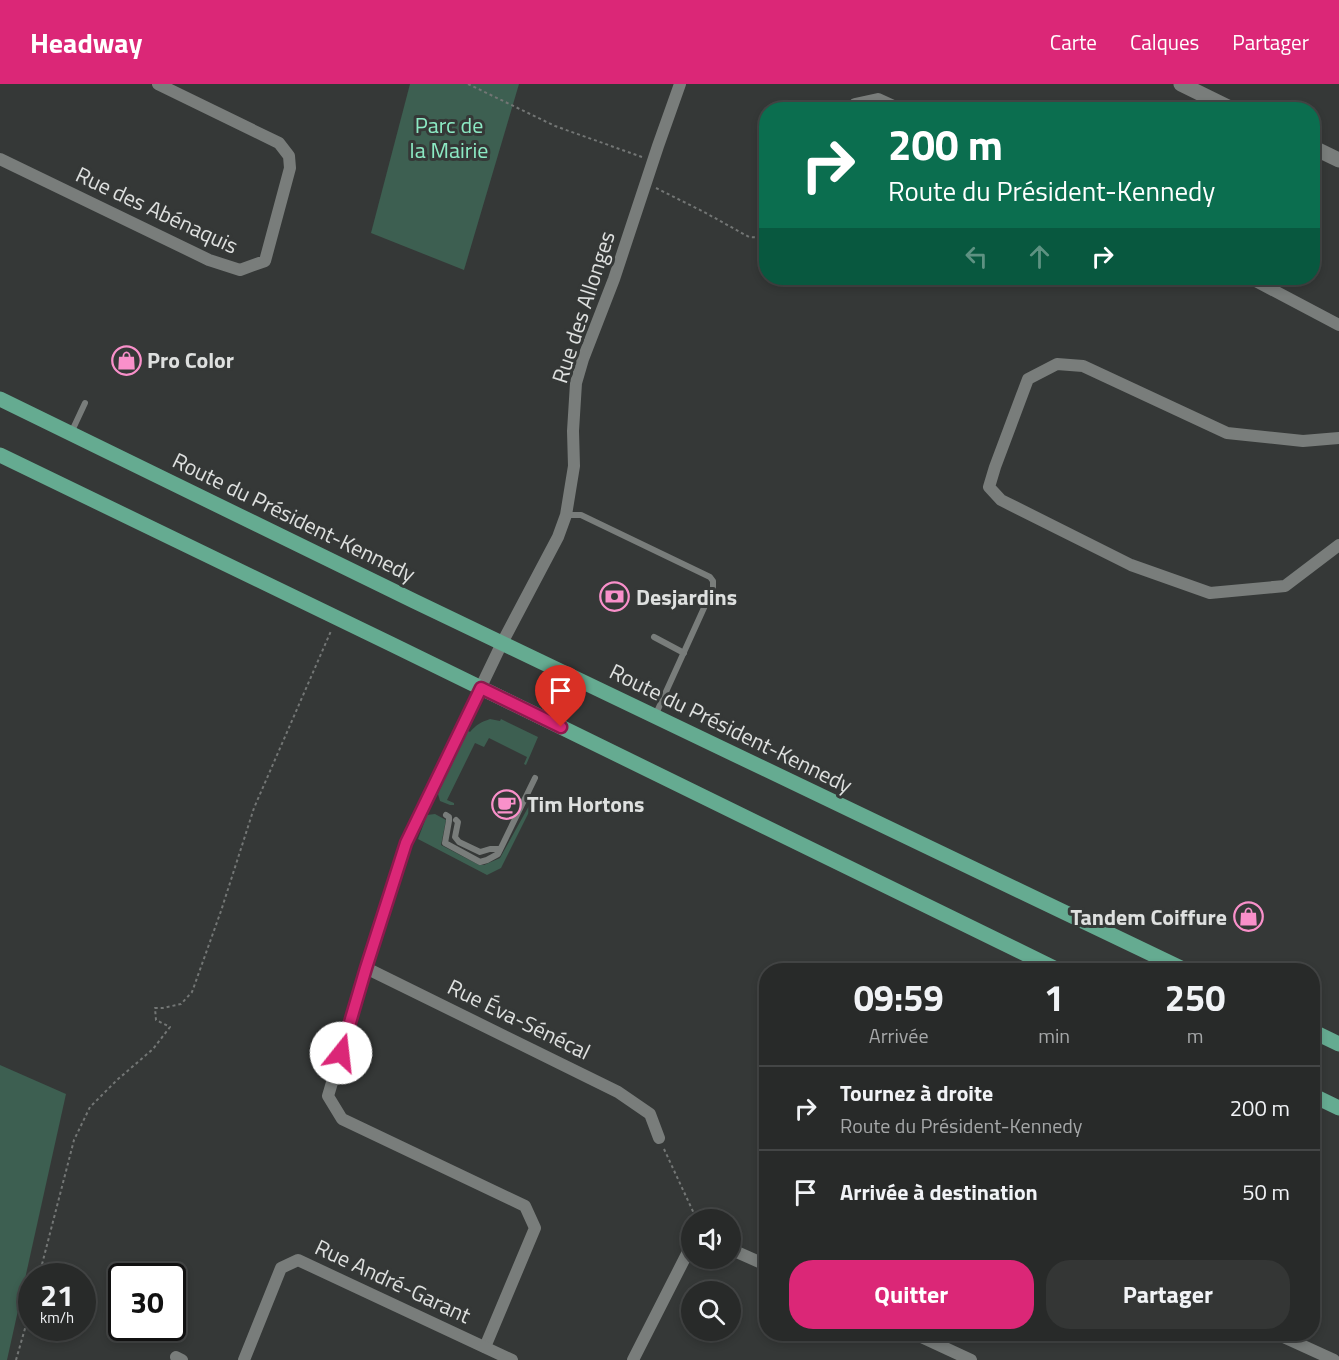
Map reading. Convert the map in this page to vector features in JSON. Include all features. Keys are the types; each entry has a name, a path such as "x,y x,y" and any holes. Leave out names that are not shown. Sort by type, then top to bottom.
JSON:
{"main road":[{"name":"Route du Président-Kennedy","path":"0,399 414,601 1170,963"},
{"path":"0,455 1045,963"},
{"path":"1320,1035 1339,1044"},
{"path":"1320,1099 1339,1108"}],"street":[{"name":"Rue des Abénaquis","path":"0,159 209,260 240,270 265,261 290,168 289,156 279,143 158,84"},
{"name":"Rue des Allonges","path":"485,1347 535,1228 525,1206 342,1119 328,1096 406,843 502,643 558,537 566,515 574,466 573,431 576,383 680,84"},
{"path":"1180,84 1217,102"},
{"path":"864,102 878,99 885,102"},
{"path":"1320,151 1339,160"},
{"path":"1264,285 1339,325"},
{"path":"1339,438 1303,441 1227,433 1083,366 1057,364 1028,379 989,487 1001,500 1131,565 1210,593 1285,586 1339,544"},
{"name":"Rue Éva-Sénécal","path":"366,968 618,1092 650,1114 659,1138"},
{"path":"741,1254 759,1262"},
{"name":"Rue André-Garant","path":"244,1360 281,1268 298,1260 512,1360"},
{"path":"633,1360 681,1266"},
{"path":"930,1341 971,1360"},
{"path":"1292,1341 1334,1360"}],"lane":[{"path":"71,433 85,403"},
{"path":"566,515 581,515 710,577 713,581 713,588 655,716"},
{"path":"654,637 684,653"},
{"path":"446,815 449,821 445,839 447,845 480,862 493,857 498,854 535,778"},
{"path":"456,820 458,826 455,837 459,842 480,852 500,849"}],"path":[{"path":"468,84 555,126 653,161"},
{"path":"646,183 749,237 759,238"},
{"path":"42,1263 74,1140 90,1107 153,1049 170,1027 156,1020 155,1008 181,1004 192,992 254,808 337,618"},
{"path":"659,1138 692,1209"},
{"path":"16,1360 22,1341"}],"green space":[{"name":"Parc de la Mairie","path":"410,84 519,84 464,270 371,233"},
{"path":"490,719 500,721 501,719 538,737 526,765 524,764 527,757 489,738 484,747 475,743 447,800 454,805 440,801 439,791 468,731 470,732 479,724"},
{"path":"530,804 533,804 501,868 487,875 418,839 427,815 435,814 446,820 441,845 479,865 484,865 500,858"},
{"path":"0,1065 66,1094 29,1263 18,1263 18,1310 7,1360 0,1360"}],"place":[{"name":"Pro Color","path":"126,360"},
{"name":"Desjardins","path":"615,597"},
{"name":"Tim Hortons","path":"506,804"},
{"name":"Tandem Coiffure","path":"1248,917"}],"route":[{"path":"341,1053 406,843 481,688 561,727"}]}
